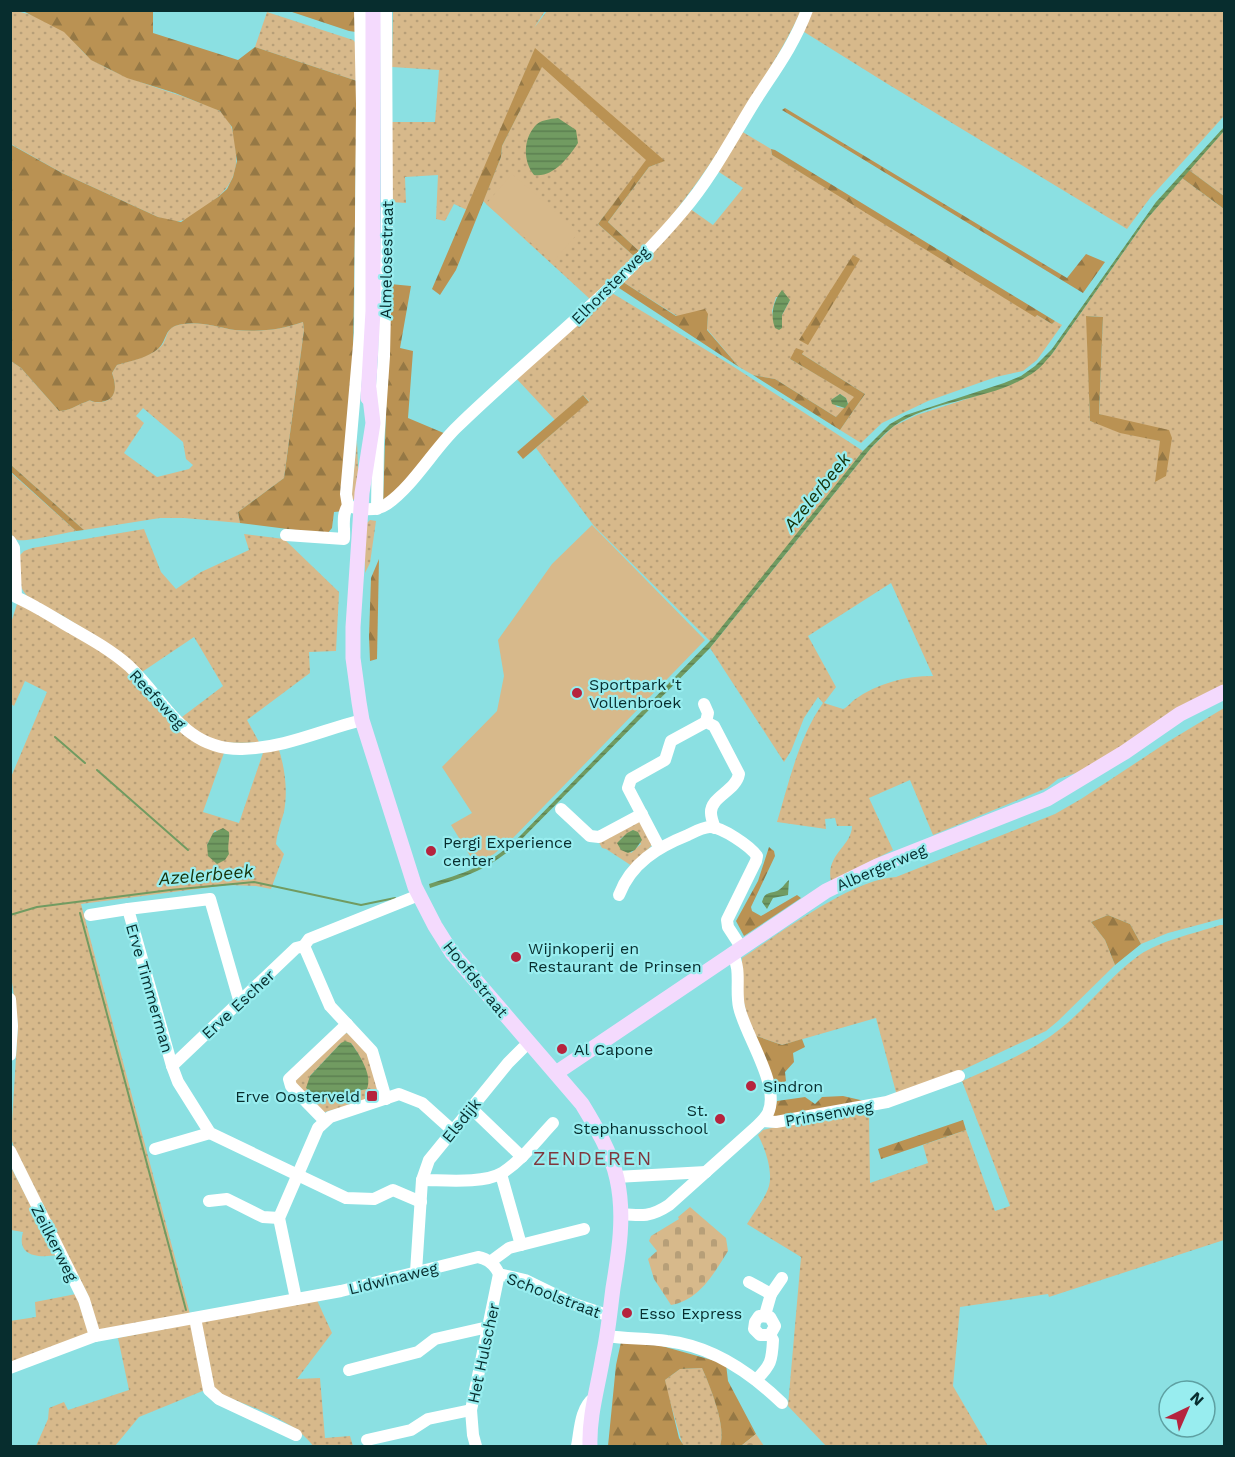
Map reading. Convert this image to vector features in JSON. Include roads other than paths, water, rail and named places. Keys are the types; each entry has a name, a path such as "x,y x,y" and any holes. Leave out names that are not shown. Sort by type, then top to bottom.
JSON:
{"main road":[{"name":"Almelosestraat","path":"355,508 362,493 372,423 369,389 373,311 373,10"},
{"name":"Hoofdstraat","path":"355,508 353,658 362,720 419,895 452,953 582,1104 594,1122 616,1177 621,1215 618,1256 607,1336 591,1416 591,1446"},
{"name":"Albergerweg","path":"555,1073 826,891 854,877 1047,799 1125,752 1180,714 1224,692"},
{"name":"Hoofdstraat","path":"591,1446 603,1394 603,1357"}],"street":[{"name":"Almelosestraat","path":"355,508 346,494 360,333 362,104 360,10"},
{"name":"Almelosestraat","path":"377,509 386,253 386,10"},
{"name":"Elhorsterweg","path":"377,509 385,506 401,491 456,428 610,289 684,210 726,151 755,101 783,62 807,10"},
{"path":"286,535 344,539 344,511 355,508 377,509"},
{"name":"Reefsweg","path":"12,545 16,597 40,609 113,654 129,667 191,734 208,744 241,749 286,744 362,720"},
{"path":"659,847 628,788 631,779 665,760 671,741 706,722 708,713 704,704"},
{"path":"619,895 624,883 640,863 659,847 707,827 715,828 711,813 712,805 738,781 739,774 714,726 706,722"},
{"path":"561,809 590,836 594,837 600,837 642,814"},
{"name":"Prinsenweg","path":"715,828 726,832 752,849 757,856 727,920 737,950 738,1005 769,1088 769,1110 763,1121"},
{"name":"Erve Escher","path":"172,1066 296,948 304,946 309,939 419,895"},
{"name":"Erve Timmerman","path":"90,915 210,899 240,1003"},
{"name":"Erve Timmerman","path":"128,909 172,1066"},
{"path":"304,946 330,1006 372,1051 386,1098"},
{"path":"10,999 12,1026 10,1055"},
{"path":"324,1120 291,1086 289,1079 344,1020"},
{"name":"Elsdijk","path":"416,1272 422,1180 429,1160 523,1048"},
{"path":"172,1066 178,1082 210,1133 335,1194 352,1200 374,1199 393,1190 421,1202"},
{"name":"Prinsenweg","path":"763,1121 786,1120 887,1102 959,1076"},
{"path":"296,1299 279,1218 296,1174 324,1120 399,1094 422,1103 452,1130"},
{"path":"471,1108 522,1157"},
{"path":"621,1215 648,1216 657,1213 684,1193 763,1121"},
{"path":"422,1180 477,1179 501,1174 522,1157 553,1124"},
{"path":"154,1149 210,1133"},
{"name":"Zeilkerweg","path":"10,1151 84,1300 95,1336"},
{"path":"616,1177 706,1172"},
{"path":"501,1174 521,1245"},
{"path":"209,1201 227,1199 263,1217 279,1218"},
{"path":"499,1274 490,1262 509,1248 584,1229"},
{"name":"Lidwinaweg","path":"10,1368 95,1336 341,1291 478,1257 490,1262"},
{"name":"Schoolstraat","path":"499,1274 525,1280 574,1304 610,1316"},
{"name":"Het Hulscher","path":"476,1446 472,1435 471,1410 499,1274"},
{"path":"756,1380 769,1367 773,1340 770,1335 763,1336 754,1329 756,1319 765,1315 771,1294 782,1278"},
{"path":"749,1282 771,1294"},
{"path":"195,1318 209,1390 219,1399 296,1435"},
{"path":"349,1370 418,1352 435,1340 488,1327"},
{"path":"607,1336 685,1344 730,1362 756,1380 782,1403"},
{"name":"Hoofdstraat","path":"577,1446 581,1421 589,1402 595,1398"},
{"path":"367,1440 411,1430 428,1419 471,1410"}],"waterway":[{"path":"55,737 85,763"},
{"path":"97,770 188,850"},
{"name":"Azelerbeek","path":"10,915 37,907 254,882 361,905 395,898"},
{"path":"80,913 186,1310"}],"place":[{"name":"Sportpark 't Vollenbroek","path":"577,693"},
{"name":"Pergi Experience center","path":"431,851"},
{"name":"Wijnkoperij en Restaurant de Prinsen","path":"516,957"},
{"name":"Al Capone","path":"562,1049"},
{"name":"Sindron","path":"751,1086"},
{"name":"Erve Oosterveld","path":"372,1096"},
{"name":"St. Stephanusschool","path":"720,1119"},
{"name":"Esso Express","path":"627,1313"}],"district":[{"name":"ZENDEREN","path":"593,1158"}]}
